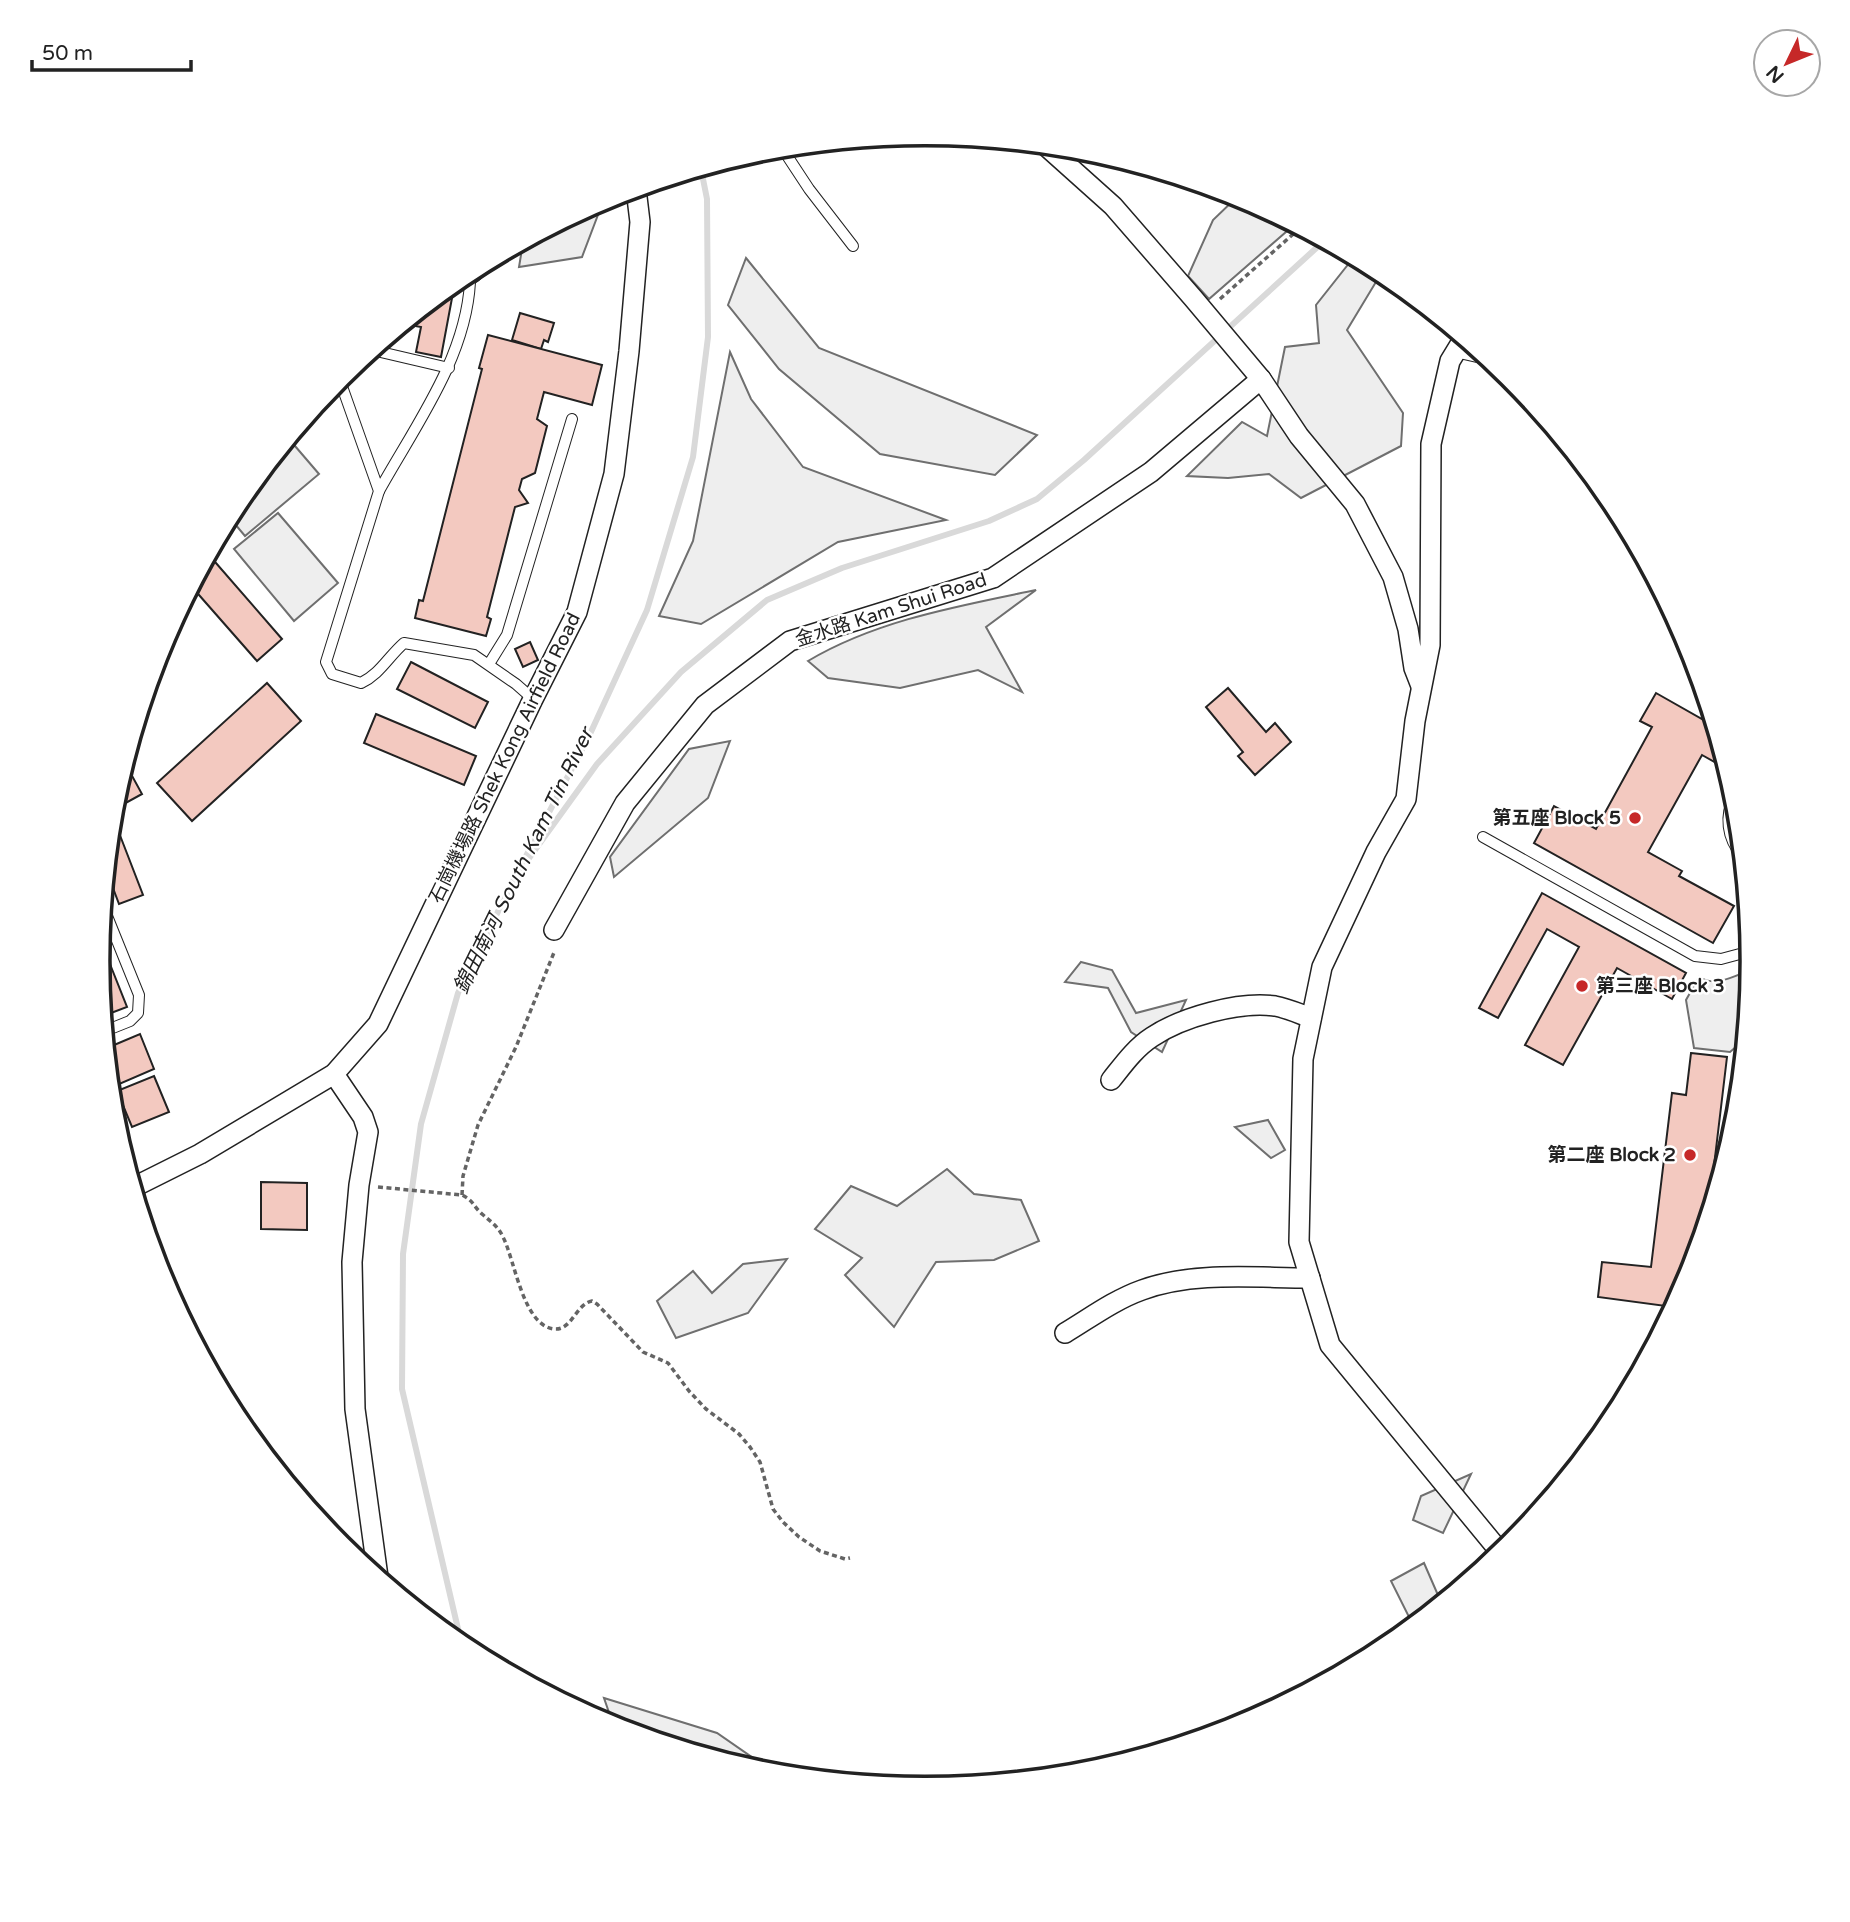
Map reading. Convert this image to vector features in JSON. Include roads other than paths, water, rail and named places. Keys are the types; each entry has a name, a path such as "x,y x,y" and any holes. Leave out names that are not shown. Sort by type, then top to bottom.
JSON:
{"street":[{"path":"1059,158 1113,206 1199,305 1261,379 1299,436 1354,504 1393,577 1408,629 1414,668 1422,687"},
{"name":"石崗機場路 Shek Kong Airfield Road","path":"141,1183 200,1154 334,1074 378,1024 577,612 614,474 629,351 640,222 637,199"},
{"path":"1459,346 1450,361 1431,444 1430,645 1415,721 1406,799 1377,852 1322,967 1303,1059 1299,1242 1330,1345 1494,1544"},
{"name":"金水路 Kam Shui Road","path":"554,930 625,803 705,705 790,641 993,578 1151,472 1261,379"},
{"path":"1111,1080 1129,1057 1150,1038 1181,1022 1243,1006 1276,1006 1311,1018"},
{"path":"334,1074 366,1123 368,1132 359,1185 352,1262 355,1409 377,1564"},
{"path":"1065,1333 1105,1308 1141,1291 1178,1281 1310,1278"}],"lane":[{"path":"789,158 853,246"},
{"path":"470,286 469,301 449,368 379,491 326,663 332,674 361,683 375,676 404,643 474,655 533,699"},
{"path":"383,353 449,368"},
{"path":"344,391 379,491"},
{"path":"489,664 507,635 572,419"},
{"path":"1483,837 1695,956 1721,959 1740,954"},
{"path":"111,927 138,995 138,1013 130,1021 113,1028"}],"waterway":[{"name":"錦田南河 South Kam Tin River","path":"458,1628 402,1389 403,1254 421,1124 458,993 590,734 647,610 693,457 708,337 707,199 703,177"},
{"path":"527,861 597,764 681,672 767,600 842,568 989,521 1037,499 1084,460 1317,247"}],"place":[{"name":"第五座 Block 5","path":"1635,818"},
{"name":"第三座 Block 3","path":"1582,986"},
{"name":"第二座 Block 2","path":"1690,1155"}]}
